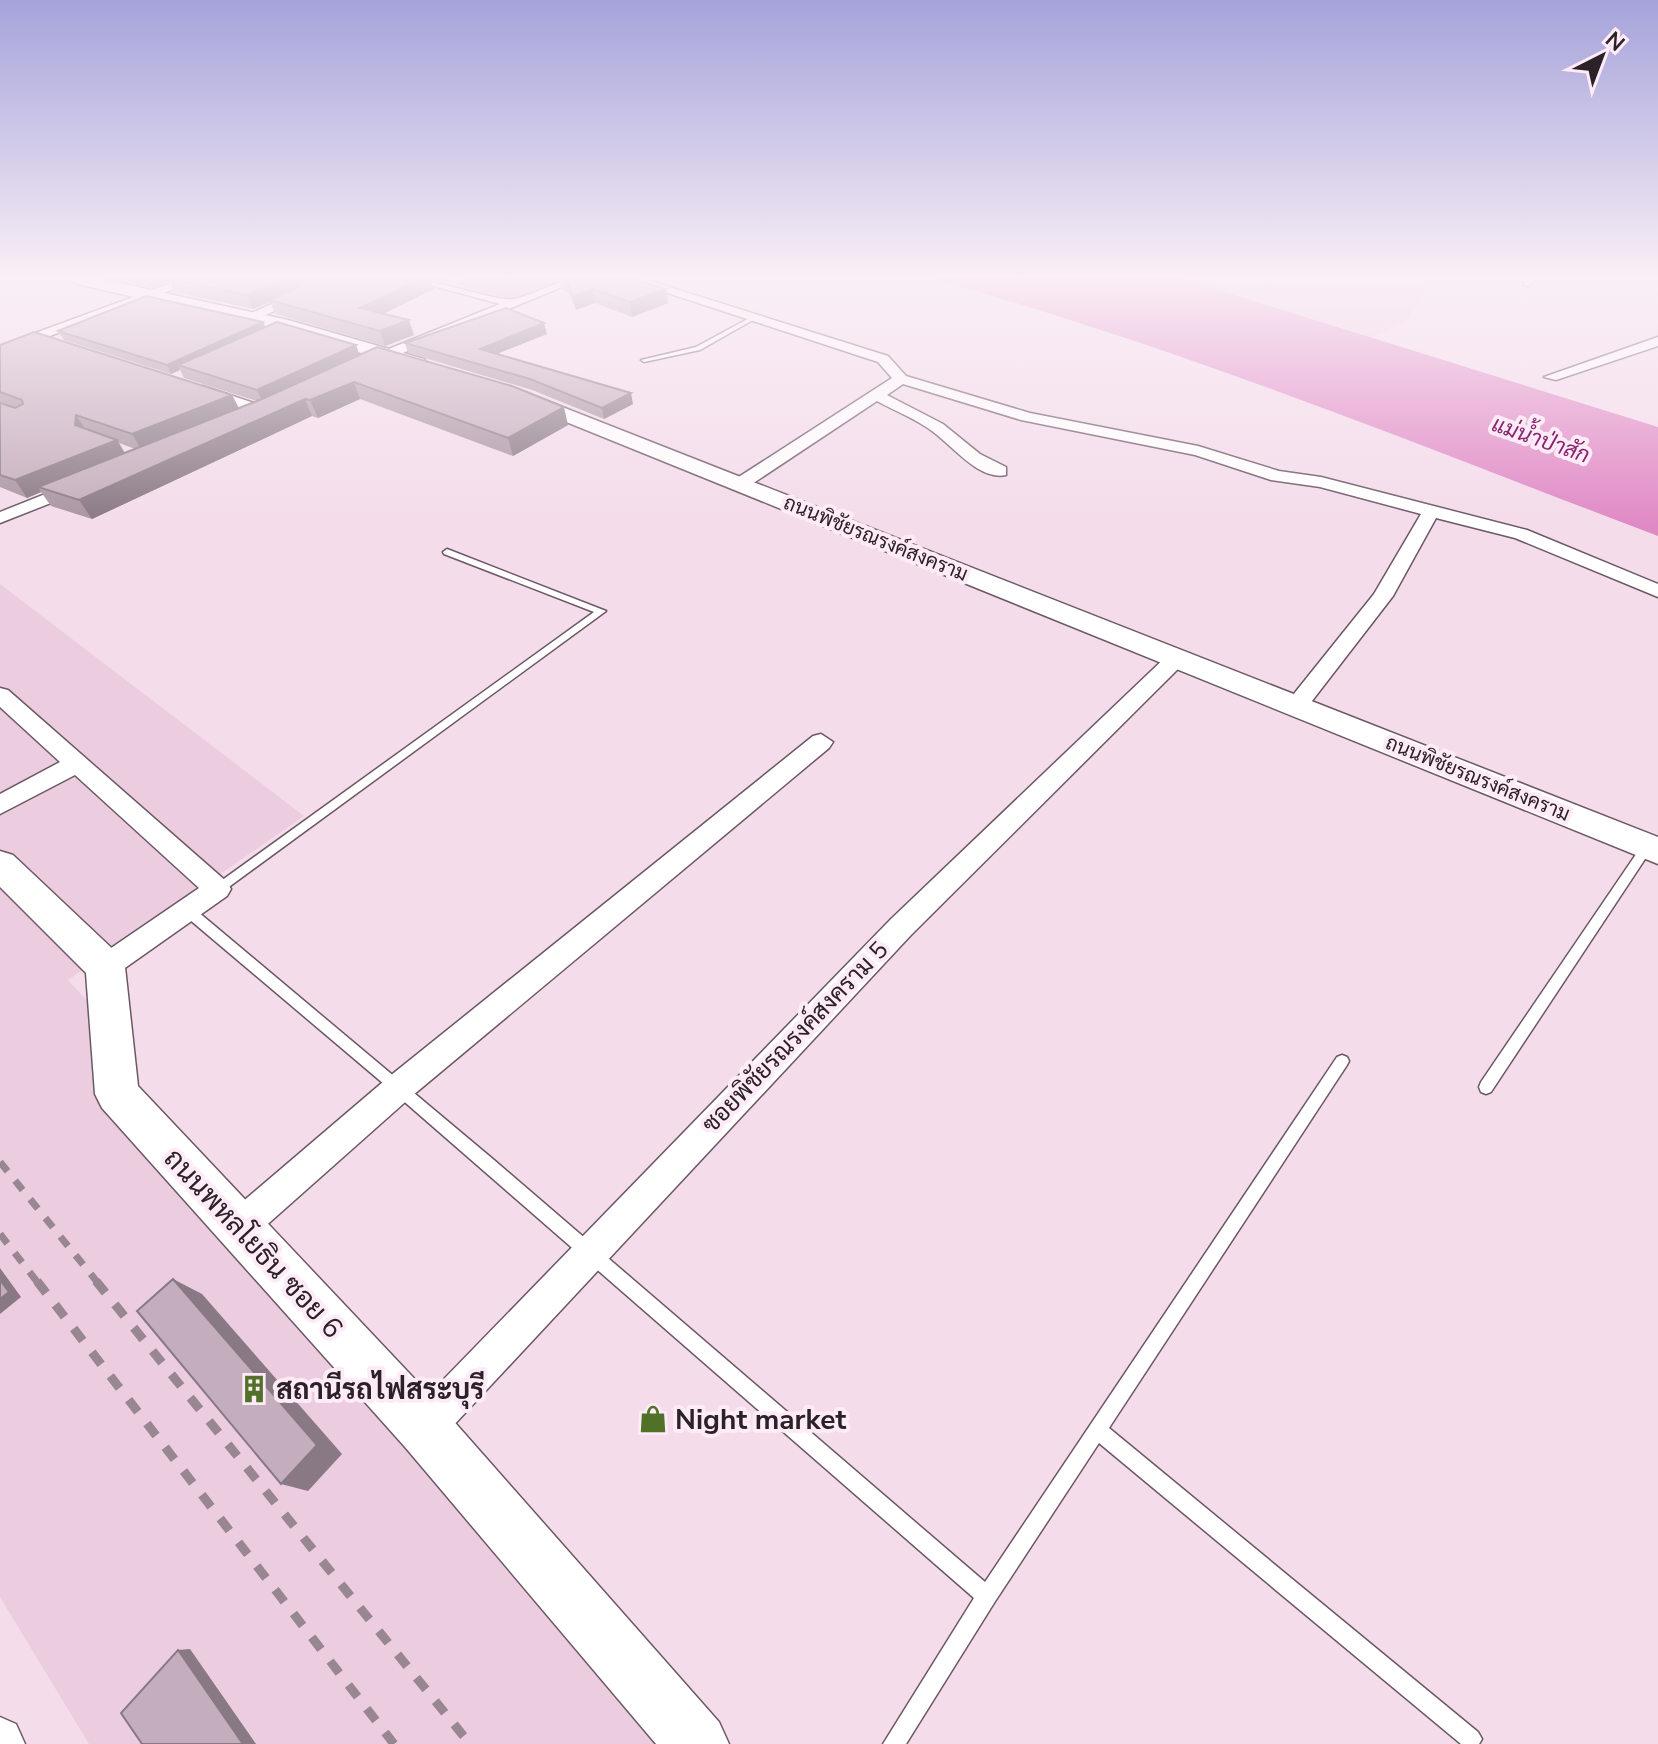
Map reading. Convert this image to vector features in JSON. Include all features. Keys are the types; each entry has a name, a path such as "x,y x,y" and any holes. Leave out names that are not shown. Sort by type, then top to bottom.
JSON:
{"street":[{"path":"346,372 372,360"},
{"path":"410,360 448,373"},
{"path":"884,360 901,379 1027,417 1198,451 1277,476 1321,482 1521,534 1658,591"},
{"path":"1551,377 1600,360"},
{"path":"740,484 901,379"},
{"path":"181,384 270,407 234,422"},
{"name":"ถนนพิชัยรณรงค์สงคราม","path":"494,387 1178,657 1653,849"},
{"path":"876,395 937,427 974,458 1000,471"},
{"path":"0,518 90,482"},
{"path":"0,503 18,511"},
{"path":"1297,705 1383,596 1431,511"},
{"name":"ซอยพิชัยรณรงค์สงคราม 5","path":"424,1428 587,1253 901,927 1178,657"},
{"path":"0,695 218,889 105,967 0,865"},
{"path":"239,1227 401,1086 821,742"},
{"path":"0,805 76,764"},
{"name":"ถนนพหลโยธิน ซอย 6","path":"105,967 117,1094 424,1428 697,1744"}],"lane":[{"path":"218,889 601,611 447,552"},
{"path":"1486,1087 1653,849"},
{"path":"187,910 401,1086 587,1253 987,1596"},
{"path":"894,1744 987,1596 1342,1061"},
{"path":"1097,1430 1471,1739"}],"shaded area":[{"path":"0,584 304,816 68,980 91,1005 93,1078 727,1744 89,1744 0,1597"}],"water":[{"name":"แม่น้ำป่าสัก","path":"1192,360 1444,360 1658,427 1658,536 1388,433"}],"building":[{"path":"0,360 123,360 232,395 132,434 76,415 75,425 117,440 15,480 0,475 0,403 15,408 23,404 22,400 0,392"},
{"path":"152,360 177,360 167,365"},
{"path":"189,360 322,360 257,390 178,365"},
{"path":"347,360 423,360 512,386 564,407 508,438 354,382 310,400 305,399 79,500 38,487 262,399"},
{"path":"465,360 519,360 631,393 602,408 530,379"},
{"path":"173,1279 317,1445 281,1484 137,1311"},
{"path":"0,1280 9,1292 0,1299"},
{"path":"178,1650 243,1744 142,1744 121,1713"}],"railway":[{"path":"0,1162 98,1283"},
{"path":"0,1234 38,1283"},
{"path":"37,1281 394,1744"},
{"path":"96,1281 470,1744"}],"place":[{"name":"สถานีรถไฟสระบุรี","path":"254,1389"},
{"name":"Night market","path":"653,1419"}]}
